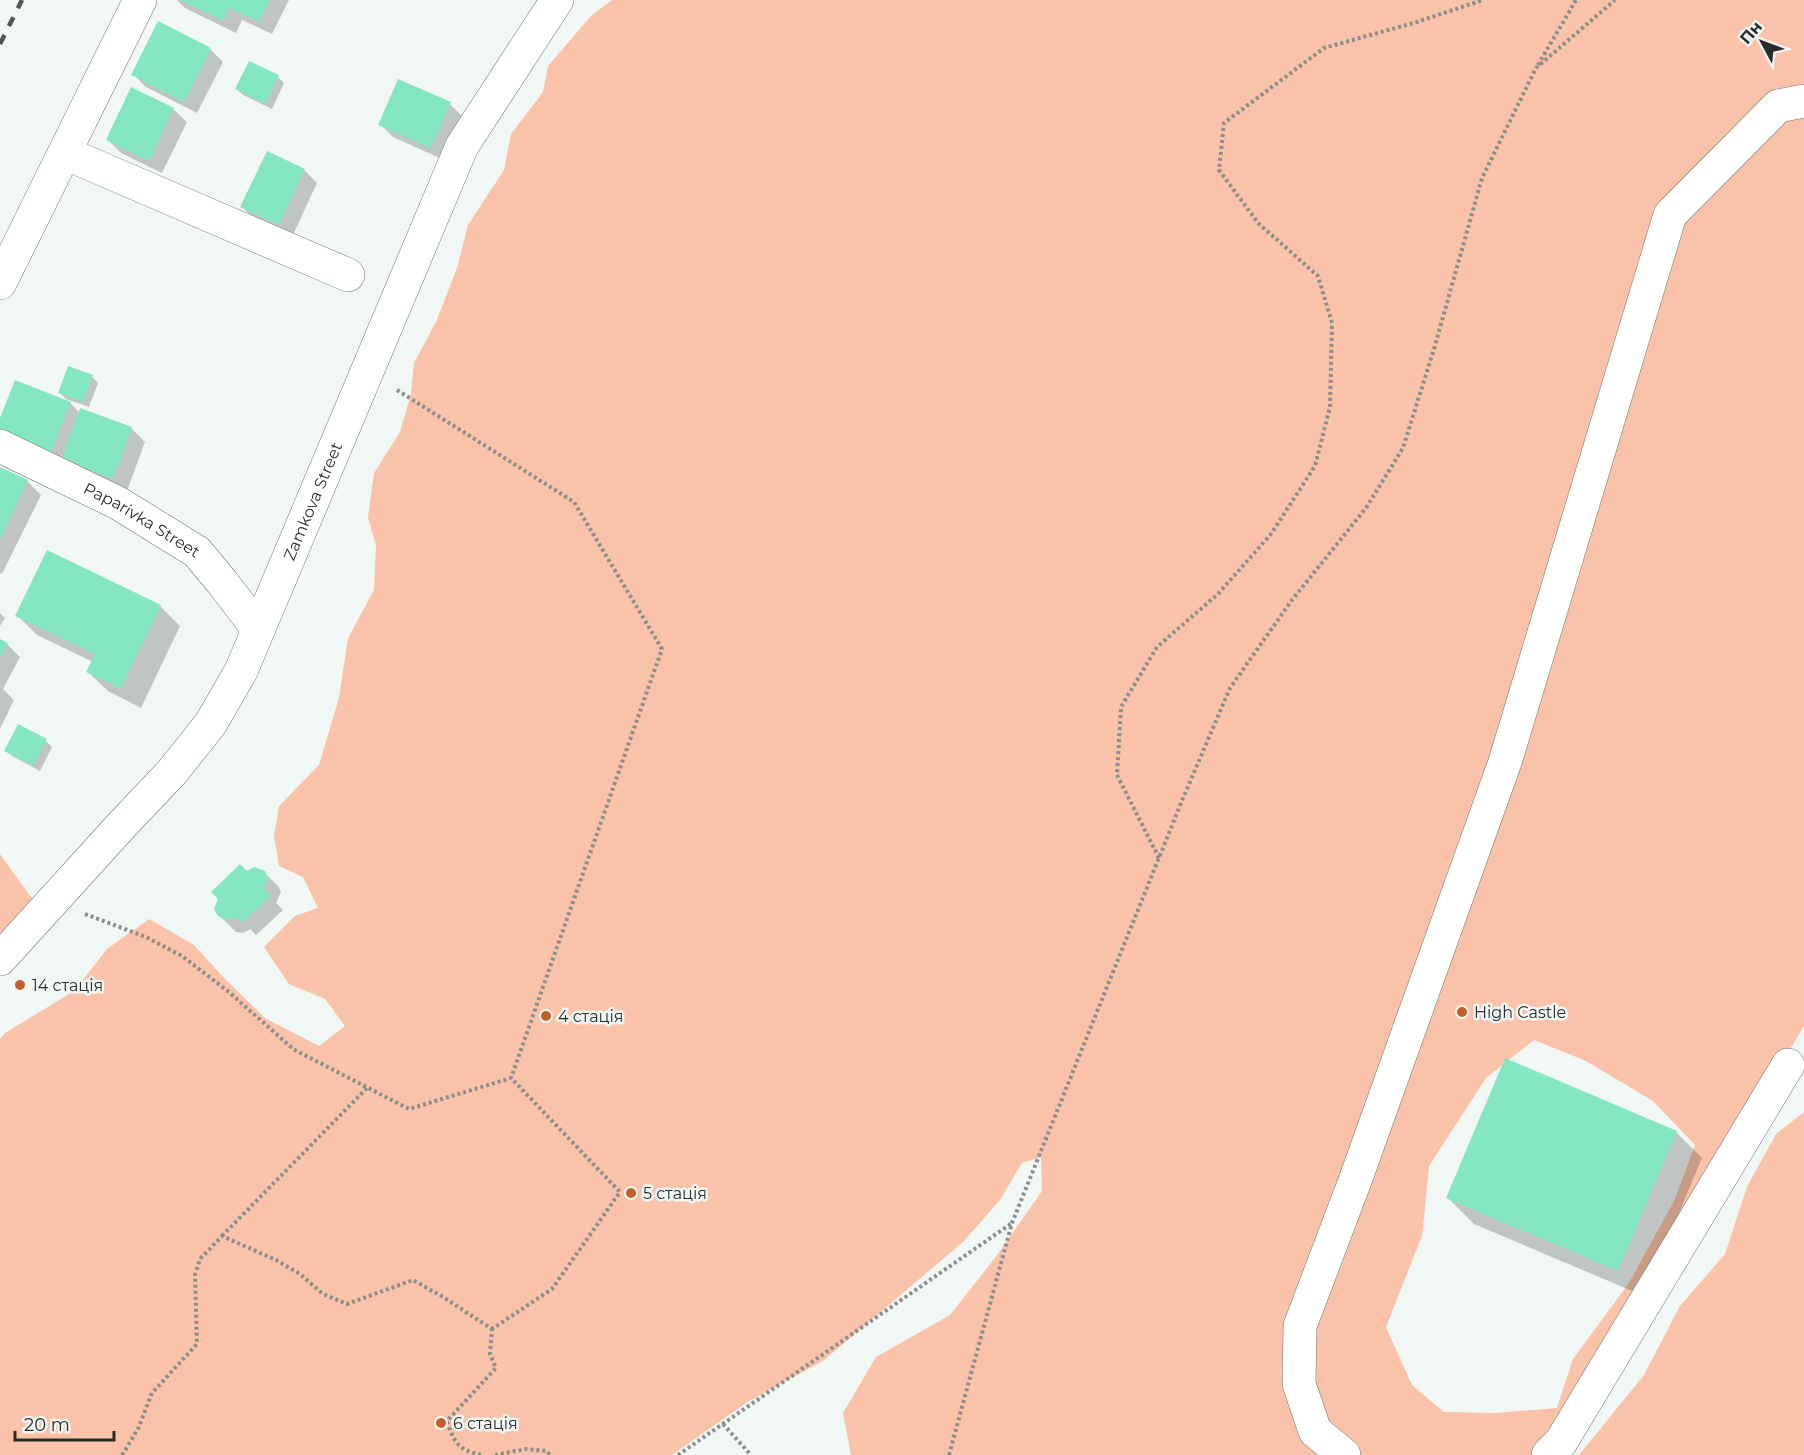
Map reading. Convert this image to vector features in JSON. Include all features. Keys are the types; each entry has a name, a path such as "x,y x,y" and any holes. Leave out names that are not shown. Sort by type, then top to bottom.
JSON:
{"street":[{"path":"0,283 140,0"},
{"name":"Zamkova Street","path":"0,959 173,771 211,723 241,671 462,146 557,0"},
{"path":"1344,1455 1315,1431 1299,1384 1300,1326 1356,1178 1505,762 1670,215 1778,106 1804,101"},
{"path":"64,153 348,275"},
{"name":"Paparivka Street","path":"0,446 118,504 197,552 258,629"},
{"path":"1548,1455 1561,1442 1788,1065"}],"path":[{"path":"1159,859 1117,775 1120,707 1157,647 1218,594 1271,534 1315,466 1330,408 1332,323 1318,276 1258,223 1219,170 1224,123 1324,48 1417,22 1483,0"},
{"path":"950,1455 1012,1223 1230,688 1292,600 1366,508 1403,448 1434,349 1482,178 1536,68 1576,0"},
{"path":"1536,68 1615,0"},
{"path":"397,390 574,502 662,649 511,1078"},
{"path":"52,901 146,937 182,956 229,992 293,1048 409,1109 511,1078"},
{"path":"492,1329 552,1289 620,1192 511,1078"},
{"path":"122,1455 138,1429 152,1393 197,1344 195,1275 200,1259 368,1088"},
{"path":"678,1455 1012,1223"},
{"path":"222,1236 276,1260 300,1274 323,1294 347,1304 413,1280 492,1329"},
{"path":"481,1455 471,1453 454,1442 447,1421 496,1368 490,1354 492,1329"},
{"path":"723,1424 751,1455"},
{"path":"495,1455 526,1449 547,1451 550,1455"}],"shaded area":[{"path":"612,0 1804,0 1804,1026 1546,1455 851,1455 843,1413 876,1357 950,1315 995,1258 1042,1191 1041,1157 1022,1163 1000,1200 963,1242 823,1361 749,1401 672,1455 0,1455 0,1039 5,1033 74,991 107,949 149,919 194,945 265,1018 319,1046 345,1026 325,999 289,984 264,947 295,916 318,908 303,877 279,866 274,836 279,806 319,765 339,698 348,638 374,590 376,545 368,518 374,473 400,432 411,394 414,363 436,322 457,268 468,225 504,170 511,134 543,92 548,66 591,16","holes":["1534,1040 1586,1061 1653,1101 1695,1145 1675,1199 1629,1283 1573,1359 1557,1408 1495,1413 1444,1412 1412,1385 1386,1327 1422,1236 1429,1166 1486,1078"]},
{"path":"0,854 33,900 0,939"},
{"path":"1804,1112 1804,1455 1579,1455 1644,1375 1680,1306 1725,1254 1747,1187 1776,1134"}],"building":[{"path":"180,0 270,0 259,22 229,8 223,21"},
{"path":"158,21 211,48 184,102 131,75"},
{"path":"249,61 279,75 265,104 235,89"},
{"path":"398,79 451,102 431,148 378,125"},
{"path":"131,87 174,108 149,161 106,140"},
{"path":"267,151 305,169 279,225 240,207"},
{"path":"68,366 93,375 83,402 58,393"},
{"path":"15,380 71,402 50,454 0,435 0,418"},
{"path":"80,408 132,427 113,479 61,460"},
{"path":"0,467 28,480 0,539"},
{"path":"47,550 161,605 121,689 86,672 95,654 15,616"},
{"path":"0,639 8,643 0,658"},
{"path":"18,724 47,739 33,766 4,751"},
{"path":"240,864 247,871 254,867 265,871 268,878 264,889 271,896 242,923 236,917 225,920 218,916 214,909 218,899 211,892"},
{"path":"1505,1058 1677,1131 1618,1271 1446,1198"}],"railway":[{"path":"0,44 22,0"}],"place":[{"name":"14 стація","path":"20,985"},
{"name":"High Castle","path":"1462,1012"},
{"name":"4 стація","path":"546,1016"},
{"name":"5 стація","path":"631,1193"},
{"name":"6 стація","path":"441,1423"}]}
